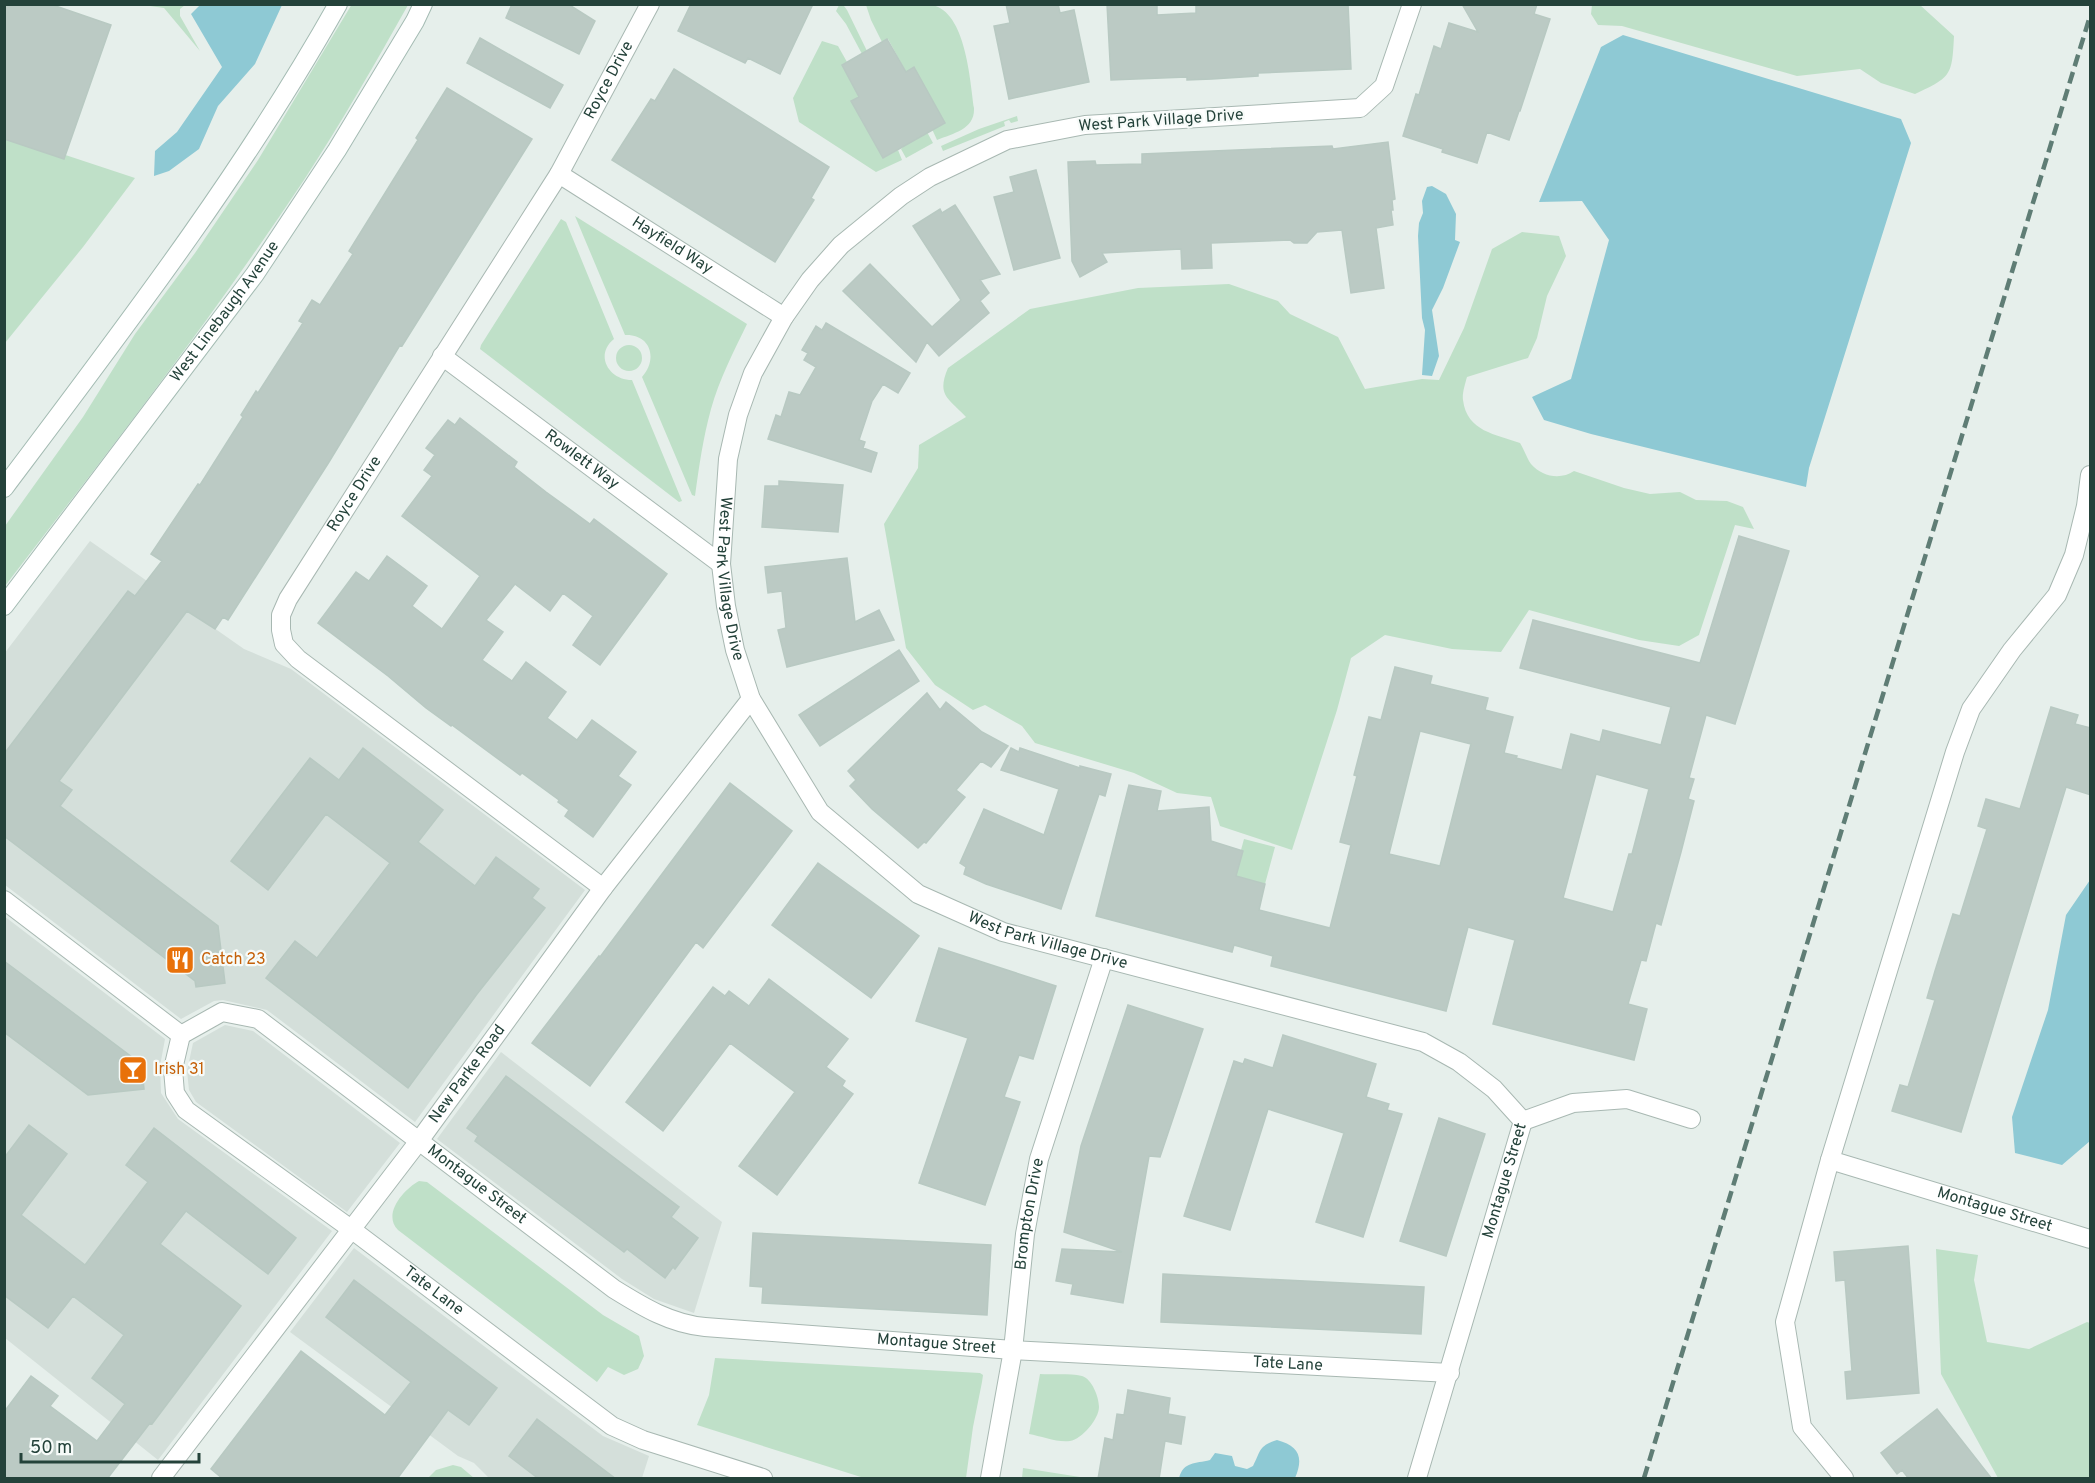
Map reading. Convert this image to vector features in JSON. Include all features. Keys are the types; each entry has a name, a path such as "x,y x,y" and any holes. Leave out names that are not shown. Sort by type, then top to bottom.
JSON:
{"street":[{"path":"4,488 81,386 228,182 302,69 338,4"},
{"name":"West Linebaugh Avenue","path":"4,606 255,274 337,150 423,4"},
{"name":"Royce Drive","path":"603,888 298,659 284,644 281,615 288,599 559,174 650,4"},
{"name":"West Park Village Drive","path":"1412,4 1384,86 1360,108 1085,125 1007,140 930,177 901,196 841,245 810,280 784,317 753,373 738,415 728,459 721,564 732,639 751,699 820,812 918,894 1003,932 1423,1042 1459,1062 1494,1089 1523,1121"},
{"name":"Hayfield Way","path":"559,174 784,317"},
{"name":"Rowlett Way","path":"442,356 721,564"},
{"path":"1844,1479 1802,1427 1785,1322 1830,1160 1955,752 1971,709 2007,657 2057,595 2074,555 2091,475"},
{"name":"New Parke Road","path":"161,1479 419,1141 603,888 751,699"},
{"path":"4,900 181,1035"},
{"name":"Brompton Drive","path":"990,1479 1013,1350 1025,1234 1039,1159 1104,958"},
{"name":"Montague Street","path":"181,1035 222,1012 258,1019 614,1289 648,1310 673,1320 705,1327 1013,1350"},
{"name":"Tate Lane","path":"181,1035 173,1069 175,1093 186,1110 351,1229 612,1426 643,1440 763,1479"},
{"name":"Montague Street","path":"1450,1372 1523,1121 1573,1103 1627,1099 1691,1119"},
{"name":"Montague Street","path":"1830,1160 2091,1239"},
{"name":"Tate Lane","path":"1013,1350 1450,1372"},
{"path":"1417,1479 1450,1372"}],"shaded area":[{"path":"90,541 244,649 291,669 585,890 415,1122 267,1010 223,1000 214,1001 181,1019 5,885 4,654"},
{"path":"4,916 165,1039 160,1066 161,1093 178,1119 332,1231 158,1460 5,1338"},
{"path":"225,1025 253,1031 400,1143 347,1212 196,1102 189,1090 187,1071 193,1043"},
{"path":"501,1052 722,1222 694,1313 654,1299 622,1279 437,1139"},
{"path":"354,1248 603,1436 649,1456 642,1478 489,1478 474,1463 458,1456 290,1332"}],"green space":[{"path":"909,3 932,5 943,10 952,20 964,49 971,81 974,108 971,121 967,126 937,140 906,72 888,39 882,42 866,5"},
{"path":"352,4 408,5 331,137 269,232 158,386 5,586 5,526 83,417 135,334 195,253 258,160"},
{"path":"143,5 185,5 180,9 180,16 200,51 164,8"},
{"path":"839,5 844,6 847,10 867,51 862,54 846,24 836,11"},
{"path":"1592,5 1920,5 1954,36 1951,67 1943,78 1915,94 1881,83 1860,69 1797,76 1622,26 1598,25 1591,14"},
{"path":"822,41 838,46 847,62 842,65 859,97 851,101 883,158 898,150 902,160 876,172 799,122 793,98"},
{"path":"1017,116 1018,121 1004,122 1005,126 943,151 941,146 979,129"},
{"path":"927,132 933,143 906,158 896,135"},
{"path":"5,135 135,178 83,247 5,343"},
{"path":"575,216 747,324 714,398 703,442 695,496 692,495 642,377 650,363 649,349 641,339 625,335"},
{"path":"561,219 566,222 614,339 605,352 607,366 617,376 632,380 682,501 679,502 480,349"},
{"path":"1522,232 1559,236 1566,256 1547,296 1537,338 1528,358 1467,377 1463,398 1466,411 1470,419 1484,430 1520,443 1531,464 1546,474 1563,476 1574,471 1650,494 1680,492 1696,500 1727,501 1743,507 1754,529 1735,525 1699,635 1679,646 1639,640 1529,610 1501,652 1452,649 1385,635 1351,658 1337,710 1292,850 1220,826 1211,797 1177,793 1134,773 1035,743 1022,726 985,705 973,710 935,685 906,648 884,524 918,468 919,445 966,417 950,401 944,391 943,385 948,368 1030,309 1138,288 1229,284 1278,301 1290,314 1338,337 1365,389 1422,379 1439,380 1464,328 1492,249"},
{"path":"629,345 638,349 642,358 638,367 629,371 620,367 616,358 620,349"},
{"path":"1244,839 1275,847 1265,884 1236,876"},
{"path":"419,1181 427,1182 603,1315 639,1336 644,1356 638,1369 624,1375 608,1367 597,1382 398,1230 392,1217 397,1202"},
{"path":"1936,1249 1978,1255 1974,1280 1987,1342 2029,1349 2087,1322 2090,1323 2090,1478 1998,1478 1941,1374"},
{"path":"715,1358 980,1373 983,1375 966,1478 864,1478 697,1425 709,1395"},
{"path":"1040,1374 1082,1376 1089,1381 1096,1394 1099,1407 1096,1417 1080,1437 1070,1441 1060,1441 1029,1434"},
{"path":"453,1465 461,1467 474,1478 428,1478 436,1470"},
{"path":"1023,1468 1080,1477 1080,1478 1022,1478"}],"water":[{"path":"200,5 282,5 255,64 218,106 199,149 169,171 154,176 155,151 177,132 222,67 191,14"},
{"path":"1623,35 1901,119 1911,143 1809,468 1806,487 1591,434 1544,420 1532,397 1571,379 1609,240 1582,201 1539,202 1601,47"},
{"path":"1432,186 1446,194 1456,214 1455,240 1460,242 1432,310 1439,356 1432,376 1422,375 1425,330 1422,318 1418,236 1423,213 1422,201 1427,187"},
{"path":"2090,880 2090,1141 2062,1165 2015,1153 2012,1117 2048,1010 2066,915"},
{"path":"1277,1440 1284,1442 1298,1453 1299,1464 1295,1478 1179,1478 1187,1466 1210,1460 1215,1453 1232,1456 1235,1466 1247,1469 1253,1466 1263,1447"}],"building":[{"path":"4,4 50,4 111,25 64,159 4,139"},
{"path":"512,4 568,4 595,21 579,54 506,18"},
{"path":"691,4 813,4 780,74 748,58 745,63 678,31"},
{"path":"1006,4 1058,4 1060,13 1074,10 1089,82 1009,99 994,26 1010,23"},
{"path":"1107,4 1157,4 1157,15 1196,13 1196,4 1348,4 1351,69 1258,73 1258,76 1212,79 1187,80 1187,77 1111,80"},
{"path":"1462,4 1537,4 1534,14 1550,19 1509,140 1487,132 1477,163 1403,136 1434,46 1441,49 1449,23 1478,32"},
{"path":"480,38 563,85 550,108 467,63"},
{"path":"887,39 906,72 914,67 945,123 883,158 851,101 859,97 842,65"},
{"path":"674,69 829,167 811,198 814,200 775,262 612,160 651,99 655,101"},
{"path":"447,88 532,139 228,620 223,617 215,629 187,611 59,781 72,790 60,806 218,926 225,983 196,987 195,981 4,836 4,754 128,591 135,596 162,561 151,554 198,484 200,485 243,417 241,415 256,391 258,393 303,323 299,321 312,300 320,305 353,254 349,251 418,140 416,138"},
{"path":"1388,142 1395,199 1392,200 1393,210 1391,210 1393,225 1376,228 1384,288 1351,293 1342,230 1317,232 1307,243 1294,243 1290,240 1211,243 1212,268 1182,269 1181,249 1102,253 1107,262 1080,277 1072,261 1068,162 1095,161 1096,165 1142,164 1142,154 1332,146 1333,149"},
{"path":"1036,170 1060,258 1014,270 994,197 1014,192 1010,177"},
{"path":"955,205 1000,274 980,280 989,293 980,301 989,313 939,356 927,342 916,362 843,291 870,264 932,327 961,300 913,226 940,209 942,213"},
{"path":"826,323 910,373 898,393 883,384 872,401 859,440 865,442 863,448 877,453 871,472 768,439 776,415 781,417 789,392 800,395 816,367 804,360 808,353 802,350 816,326 822,330"},
{"path":"460,418 517,462 514,467 546,492 590,524 594,519 667,574 600,665 573,645 593,616 563,593 550,611 515,584 486,620 503,632 482,660 512,681 526,662 566,692 547,718 577,740 592,720 636,752 618,776 631,785 593,837 565,816 569,810 558,802 559,800 426,708 318,623 356,572 369,581 387,556 427,586 412,606 442,629 480,576 402,516 432,476 424,470 435,455 426,448 448,420 455,425"},
{"path":"779,481 843,485 838,532 762,527 765,486 779,486"},
{"path":"1739,536 1789,551 1735,724 1706,715 1689,778 1694,779 1688,799 1694,801 1681,852 1661,925 1656,923 1646,961 1641,960 1628,1004 1647,1009 1634,1060 1493,1024 1515,940 1468,927 1446,1011 1271,966 1273,956 1234,945 1232,952 1096,916 1129,785 1161,791 1157,811 1209,807 1211,841 1243,851 1236,876 1265,884 1259,910 1330,928 1351,845 1340,842 1357,776 1354,775 1369,717 1381,720 1395,667 1432,676 1430,684 1488,698 1485,710 1513,717 1504,753 1562,770 1571,734 1600,742 1603,730 1661,745 1671,707 1520,668 1533,620 1700,663","holes":["1420,731 1471,744 1440,866 1389,854","1596,774 1649,789 1632,854 1629,854 1613,912 1563,898"]},
{"path":"847,558 855,622 879,610 894,640 787,667 778,630 786,628 782,591 768,593 765,567"},
{"path":"899,650 919,681 820,746 799,715"},
{"path":"927,693 940,710 946,702 982,732 1008,746 991,767 981,761 956,790 965,797 926,843 924,842 918,848 872,809 850,786 856,780 848,771"},
{"path":"2051,707 2078,715 2075,724 2091,728 2091,795 2066,787 1961,1132 1892,1111 1900,1085 1908,1087 1935,1000 1927,998 1935,971 1953,914 1960,916 1987,829 1978,826 1986,799 2020,809"},
{"path":"363,748 443,810 418,842 475,886 496,857 539,889 532,898 545,908 477,994 408,1088 266,978 295,941 317,958 390,863 326,814 268,890 231,861 310,758 339,780"},
{"path":"1011,748 1019,752 1020,748 1080,768 1080,766 1111,774 1105,796 1099,794 1061,909 986,884 964,874 966,867 960,863 984,809 1044,835 1059,789 1001,770"},
{"path":"730,783 792,831 703,948 696,942 590,1086 532,1043 600,957"},
{"path":"818,863 919,936 871,998 772,925"},
{"path":"939,948 1056,986 1033,1059 1019,1055 1004,1097 1020,1102 985,1205 919,1183 968,1038 916,1021"},
{"path":"4,961 136,1060 141,1060 144,1089 88,1095 4,1032"},
{"path":"769,979 848,1039 826,1067 845,1081 842,1086 853,1094 777,1195 739,1166 795,1092 730,1043 663,1131 626,1102 713,987 725,996 729,991 749,1006"},
{"path":"1128,1005 1203,1029 1160,1157 1149,1156 1123,1303 1071,1294 1073,1284 1056,1281 1062,1249 1122,1252 1064,1232 1081,1146"},
{"path":"1283,1035 1376,1064 1366,1097 1389,1104 1387,1110 1402,1114 1363,1237 1316,1222 1344,1133 1268,1109 1230,1230 1184,1216 1234,1061 1243,1064 1245,1059 1273,1068"},
{"path":"506,1076 679,1207 671,1217 698,1238 675,1269 673,1267 665,1278 627,1249 624,1252 475,1141 478,1136 467,1128"},
{"path":"1439,1118 1485,1134 1446,1256 1400,1241"},
{"path":"29,1125 67,1154 21,1215 85,1265 148,1182 126,1165 154,1128 296,1238 268,1274 186,1211 160,1244 241,1306 152,1424 150,1423 107,1479 4,1479 4,1412 31,1376 58,1396 50,1406 97,1441 125,1404 92,1378 124,1335 73,1296 48,1328 4,1295 4,1158"},
{"path":"753,1233 991,1245 987,1315 762,1303 763,1287 750,1286"},
{"path":"1908,1246 1919,1393 1847,1399 1845,1372 1852,1371 1845,1280 1836,1281 1834,1252"},
{"path":"1163,1274 1424,1287 1421,1334 1161,1322"},
{"path":"354,1280 497,1388 469,1425 448,1410 397,1479 223,1479 211,1469 301,1351 385,1415 411,1382 326,1317"},
{"path":"1128,1390 1170,1398 1168,1414 1185,1417 1181,1444 1165,1441 1159,1479 1098,1479 1105,1438 1113,1440 1117,1414 1124,1415"},
{"path":"1937,1409 1992,1479 1909,1479 1902,1470 1897,1474 1881,1453"},
{"path":"537,1419 616,1479 539,1479 509,1456"}],"railway":[{"path":"1644,1478 2090,16"}],"place":[{"name":"Catch 23","path":"180,960"},
{"name":"Irish 31","path":"133,1070"}]}
